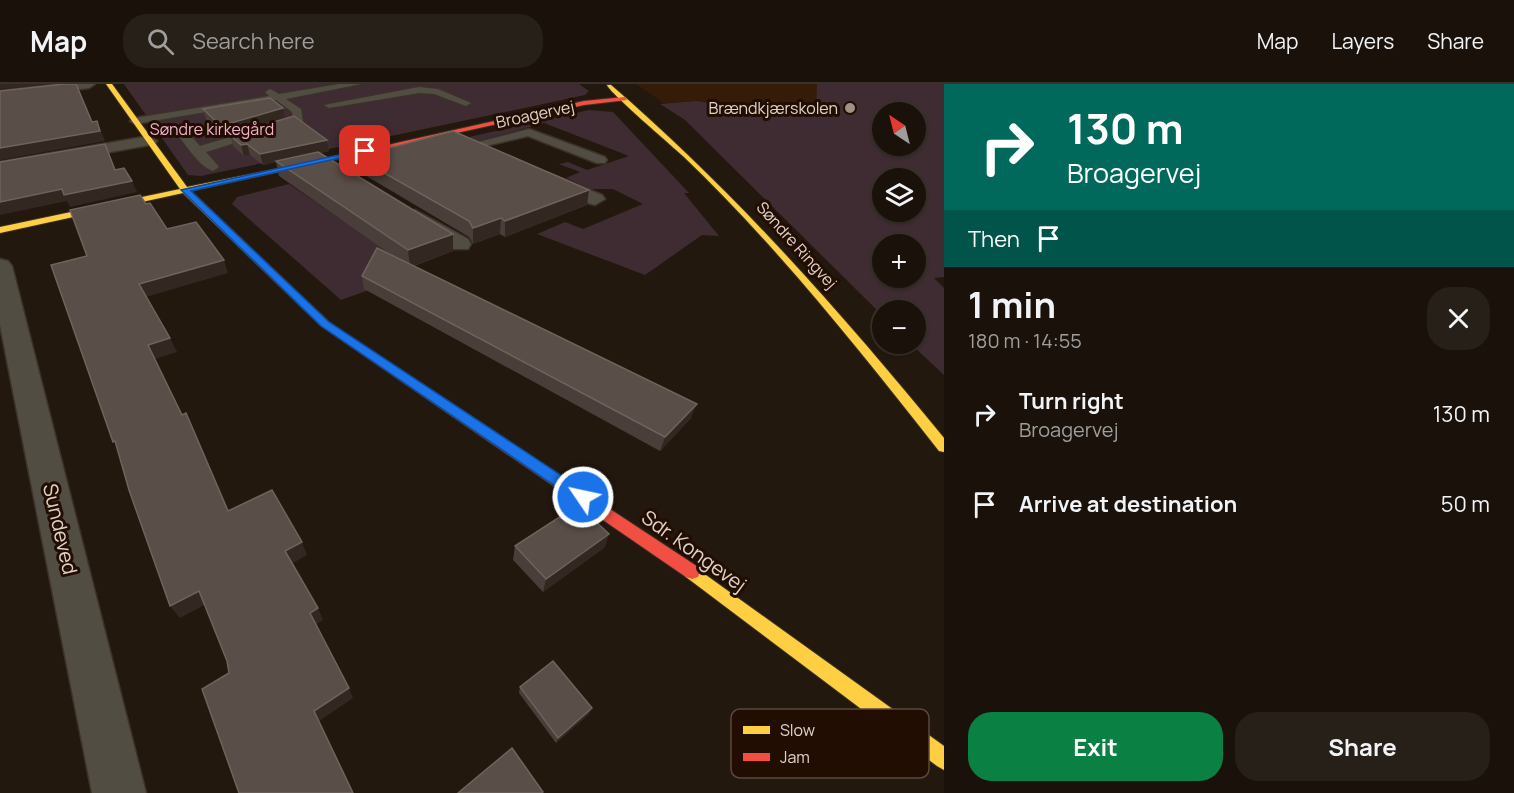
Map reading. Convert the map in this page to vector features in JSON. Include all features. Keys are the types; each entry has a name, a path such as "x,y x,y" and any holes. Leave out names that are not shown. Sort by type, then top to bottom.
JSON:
{"street":[{"path":"0,95 89,84"},
{"name":"Sdr. Kongevej","path":"109,84 185,190 325,324 662,550 877,709"},
{"name":"Søndre Ringvej","path":"606,84 626,99 732,198 824,297 944,447"},
{"name":"Broagervej","path":"0,230 584,103 626,99"},
{"name":"Broagervej","path":"445,133 502,158"},
{"path":"0,167 149,141"},
{"path":"325,159 344,171"},
{"path":"532,171 595,199"},
{"path":"402,208 459,244"},
{"name":"Sundeved","path":"0,266 119,793"},
{"name":"Sdr. Kongevej","path":"929,748 944,759"}],"lane":[{"path":"198,152 299,120 303,110 275,97 262,84"},
{"path":"135,121 356,84"},
{"path":"320,107 419,90 435,91 466,103"},
{"path":"180,130 213,167"},
{"path":"473,145 529,132 602,160"}],"shaded area":[{"name":"Brændkjærskolen","path":"636,84 944,84 925,102 872,102 872,122 696,101 664,103"}],"green space":[{"name":"Søndre kirkegård","path":"124,84 579,84 589,91 585,95 201,176 188,175"},
{"path":"817,84 944,84 944,277 934,278 944,288 944,375 922,354 926,354 926,300 872,300 872,305 685,120 660,104 696,101 816,115"},
{"path":"589,110 613,112 689,193 684,193 719,236 702,235 645,275 537,234 565,222 583,229 643,204 613,189 590,189 566,178 580,172 559,164 568,162 587,170 629,156 544,123 477,141 469,137"},
{"path":"289,184 419,272 341,300 232,204 237,197"}],"building":[{"path":"76,84 92,122 97,121 100,131 0,148 0,91"},
{"path":"270,98 283,108 221,126 203,109"},
{"path":"294,116 327,140 260,154 247,144 241,145 230,135"},
{"path":"453,131 589,190 505,221 501,218 473,228 469,221 356,157"},
{"path":"105,144 115,170 124,168 132,181 64,195 62,189 0,202 0,162"},
{"path":"318,152 453,234 408,250 276,161"},
{"path":"140,195 146,204 150,203 167,229 196,222 224,260 139,284 170,338 148,345 182,415 186,413 228,511 272,490 302,542 285,551 318,608 310,613 349,688 314,711 353,793 239,793 202,689 229,673 227,661 199,591 170,606 129,490 115,441 113,442 51,265 87,256 70,210"},
{"path":"377,248 697,404 665,437 362,276"},
{"path":"578,505 609,534 546,579 515,546"},
{"path":"553,661 592,708 558,738 520,687"},
{"path":"512,748 542,793 458,793"}],"traffic: slow":[{"path":"109,84 185,190 325,324 341,335"},
{"path":"609,86 701,169 786,258 944,447"},
{"path":"0,230 324,160"},
{"path":"692,572 877,709"},
{"path":"929,748 944,759"}],"traffic: jam":[{"path":"324,160 584,103 625,99"},
{"path":"341,335 692,572"}],"place":[{"name":"Brændkjærskolen","path":"850,108"}],"route":[{"path":"365,151 185,190 325,324 583,497"}]}
